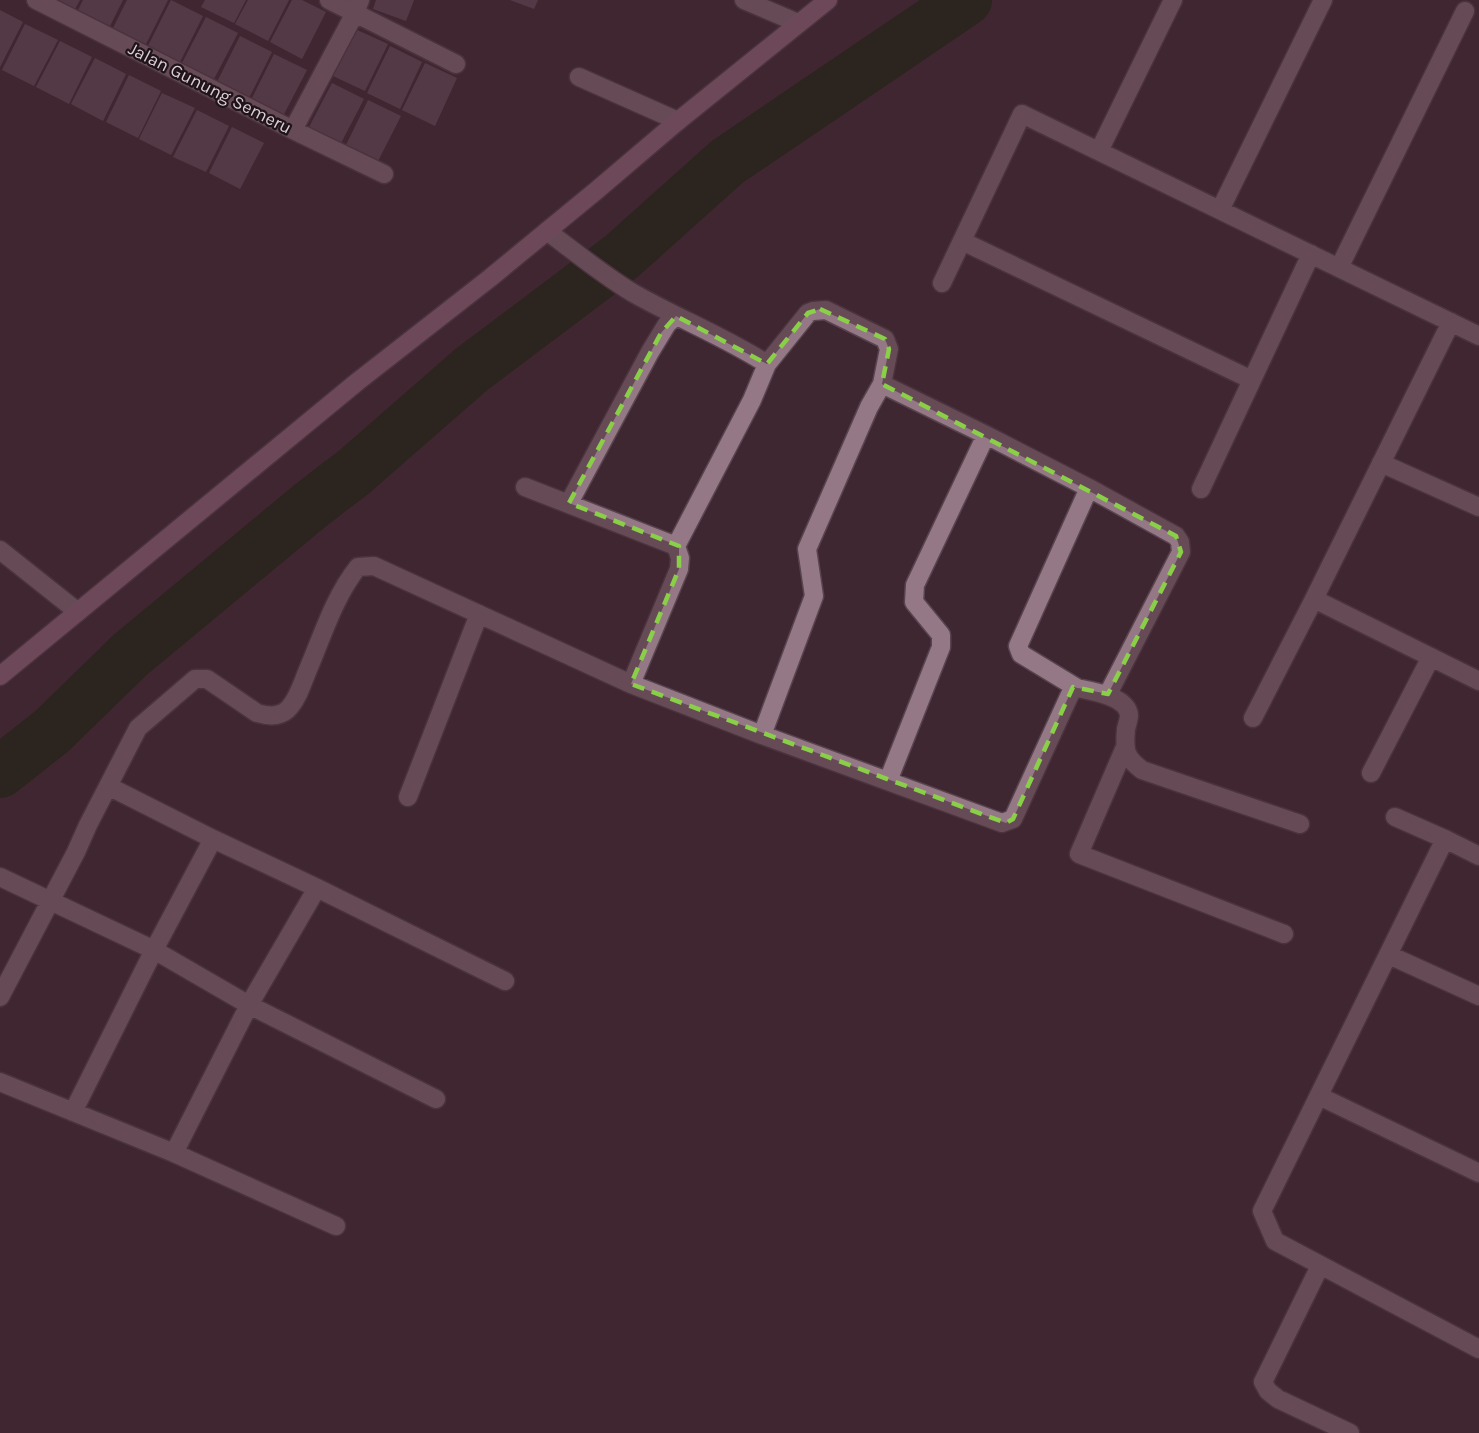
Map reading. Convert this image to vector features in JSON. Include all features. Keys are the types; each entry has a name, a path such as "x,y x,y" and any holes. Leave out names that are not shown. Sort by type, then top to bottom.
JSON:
{"street":[{"name":"Jalan Gunung Semeru","path":"36,0 384,174"},
{"path":"329,0 357,7 456,64"},
{"path":"744,0 798,23"},
{"path":"0,676 357,382 547,231 828,0"},
{"path":"1099,152 1173,0"},
{"path":"1220,210 1323,0"},
{"path":"293,130 357,7"},
{"path":"1340,268 1465,12"},
{"path":"579,77 678,121"},
{"path":"942,283 1022,114 1479,335"},
{"path":"547,231 632,292 741,348 767,364"},
{"path":"962,241 1252,380"},
{"path":"1201,489 1311,254"},
{"path":"632,684 679,569 680,558 676,546 752,400 767,364 808,313 826,310 885,339 889,349 882,384 869,407 807,549 814,596 762,735"},
{"path":"569,503 650,352 667,324 676,316"},
{"path":"1253,718 1451,322"},
{"path":"882,384 1089,488 1176,536 1181,552 1108,694"},
{"path":"888,781 941,647 941,635 914,602 915,585 986,435"},
{"path":"1381,463 1479,507"},
{"path":"525,487 676,546"},
{"path":"1089,488 1018,646 1021,654 1077,688 1108,694 1125,706 1129,716 1125,747 1079,854 1284,934"},
{"path":"0,550 78,612"},
{"path":"0,997 138,728 195,679 207,679 265,716 280,714 287,710 302,684 346,582 358,567 374,566 632,684 762,735 1002,823 1013,819 1072,690 1077,688"},
{"path":"1314,599 1479,681"},
{"path":"408,797 479,614"},
{"path":"1371,773 1431,657"},
{"path":"1125,747 1129,760 1142,770 1300,824"},
{"path":"108,786 505,981"},
{"path":"1395,817 1479,856"},
{"path":"73,1112 154,950 213,839"},
{"path":"1445,839 1262,1211 1275,1241 1479,1349"},
{"path":"0,877 154,950 249,1005 436,1099"},
{"path":"174,1153 249,1005 317,888"},
{"path":"1389,955 1479,996"},
{"path":"0,1082 174,1153 336,1226"},
{"path":"1319,1096 1479,1173"},
{"path":"1320,1266 1263,1382 1268,1391 1278,1399 1350,1433"}],"highlighted area":[{"path":"820,309 885,339 889,349 882,384 1176,536 1181,552 1108,694 1073,687 1013,819 1006,823 631,684 679,569 679,546 569,503 661,333 676,316 767,364 808,313"}],"building":[{"path":"58,0 80,0 75,9"},
{"path":"83,0 123,0 110,26 78,10"},
{"path":"127,0 168,0 146,44 113,28"},
{"path":"171,0 203,16 180,62 148,46"},
{"path":"205,0 246,0 234,23 201,7"},
{"path":"248,0 289,0 268,41 235,24"},
{"path":"292,0 302,0 326,12 302,59 270,42"},
{"path":"376,0 414,0 406,21 373,9"},
{"path":"510,0 538,0 534,9"},
{"path":"0,10 23,22 0,67"},
{"path":"206,17 238,33 214,79 182,63"},
{"path":"25,24 58,40 34,86 2,70"},
{"path":"355,29 388,44 365,91 333,76"},
{"path":"240,36 272,52 249,98 217,82"},
{"path":"60,41 92,57 69,104 36,87"},
{"path":"390,46 422,62 400,109 367,93"},
{"path":"274,54 307,70 283,116 251,100"},
{"path":"95,58 126,74 103,121 71,104"},
{"path":"425,63 457,78 435,126 402,110"},
{"path":"129,75 161,91 138,138 106,122"},
{"path":"332,83 364,99 340,145 308,129"},
{"path":"162,93 195,108 171,155 139,139"},
{"path":"368,100 401,116 377,163 345,147"},
{"path":"197,110 229,126 206,172 173,157"},
{"path":"232,127 264,143 240,189 209,173"}],"waterway":[{"path":"0,772 52,731 130,655 354,472 472,369 621,257 727,162 966,0"}]}
